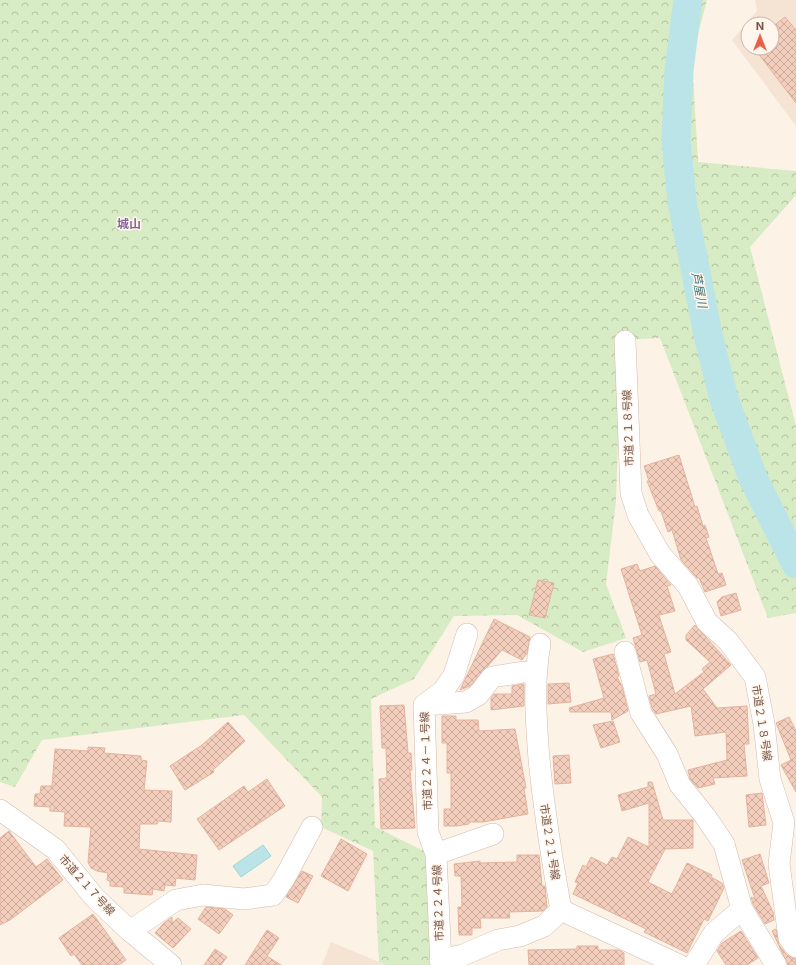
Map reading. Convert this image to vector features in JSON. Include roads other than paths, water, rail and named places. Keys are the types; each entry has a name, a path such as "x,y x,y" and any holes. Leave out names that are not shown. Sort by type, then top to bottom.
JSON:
{"street":[{"name":"市道２１８号線","path":"625,341 631,494 638,516 660,554 688,586 707,622 728,641 755,677 764,724 770,779 784,823 779,864 789,938 796,947"},
{"path":"424,700 443,691 454,675 468,634"},
{"name":"市道２２１号線","path":"540,644 535,671 535,714 545,818 561,910"},
{"path":"625,652 641,713 667,754 680,785 705,816 724,844 742,909 776,965"},
{"name":"市道２２４－１号線","path":"436,854 428,832 424,700 466,702 478,695 492,677 524,672"},
{"name":"市道２１７号線","path":"0,810 55,849 95,898 130,931 171,965"},
{"path":"130,931 176,900 203,895 244,899 273,895 312,827"},
{"name":"市道２２４号線","path":"441,962 436,854 493,834"},
{"path":"694,965 714,933 742,909"},
{"path":"441,962 463,955 498,940 520,936 544,926 561,910 641,957 679,965"}],"water":[{"path":"263,845 271,856 241,877 233,866"}],"waterway":[{"name":"芦屋川","path":"688,0 679,70 676,140 682,201 708,335 724,399 753,478 796,564"}],"district":[{"name":"城山","path":"129,224"}]}
